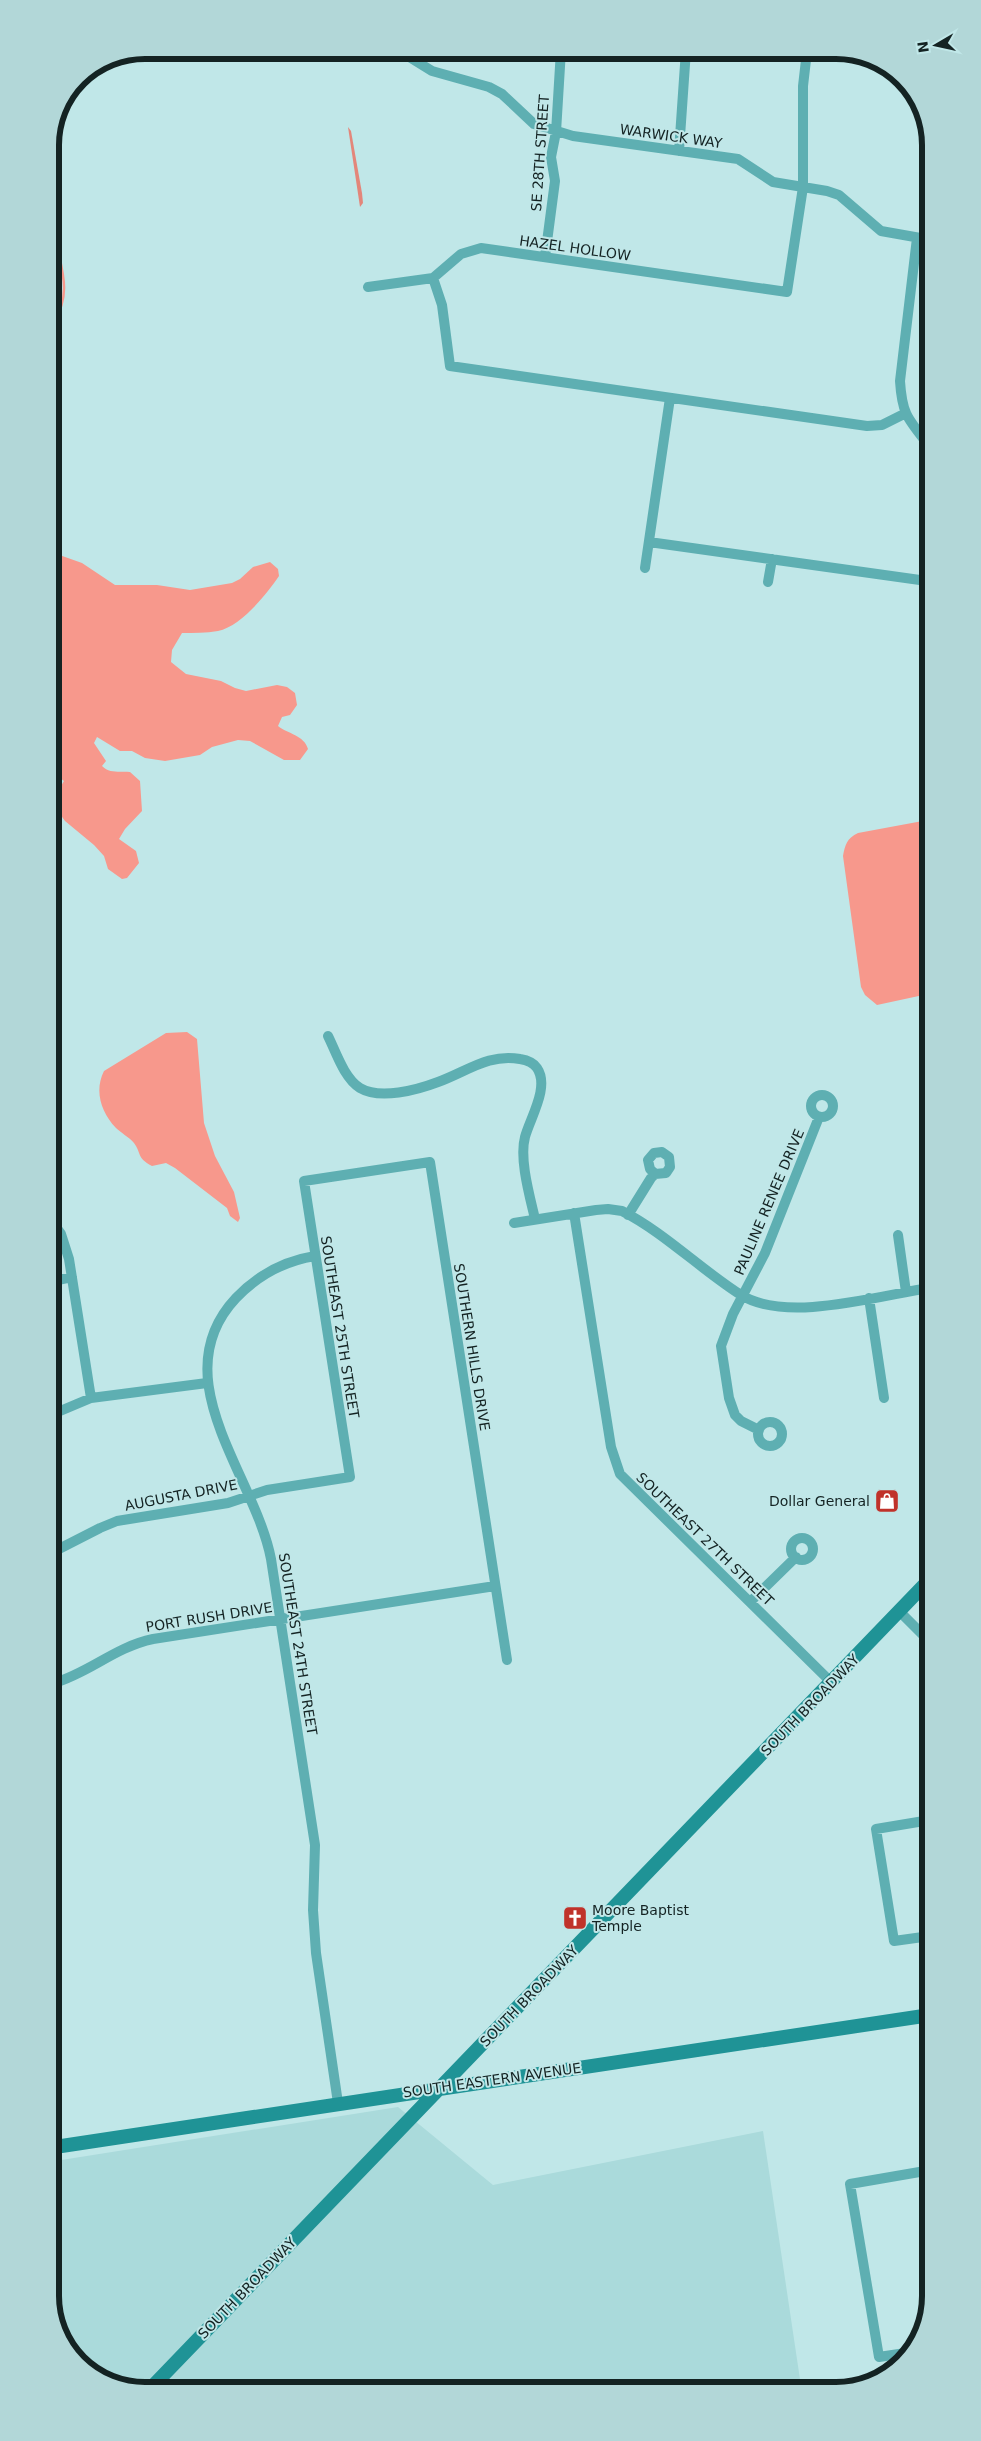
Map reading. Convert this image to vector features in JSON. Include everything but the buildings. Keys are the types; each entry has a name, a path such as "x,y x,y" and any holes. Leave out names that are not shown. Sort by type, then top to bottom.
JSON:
{"street":[{"name":"WARWICK WAY","path":"415,59 432,71 489,87 502,94 534,124 556,132 738,159 773,182 827,191 839,195 882,231 922,238"},
{"name":"SE 28TH STREET","path":"545,257 555,181 551,157 556,132 560,59"},
{"path":"679,151 685,59"},
{"path":"803,187 803,86 806,59"},
{"name":"HAZEL HOLLOW","path":"433,278 461,254 481,248 788,292 803,187"},
{"path":"922,238 900,381 902,401 906,413 911,425 922,437"},
{"path":"368,286 433,278 442,305 450,366 867,426 882,425 906,413"},
{"path":"645,568 670,398"},
{"path":"649,542 922,581"},
{"path":"768,582 772,560"},
{"path":"328,1036 351,1079 359,1087 372,1093 419,1088 439,1082 476,1063 507,1056 526,1060 534,1065 540,1075 540,1091 523,1146 535,1220"},
{"name":"PAULINE RENEE DRIVE","path":"759,1430 741,1421 735,1414 729,1398 721,1351 726,1331 765,1253 819,1117"},
{"name":"SOUTHERN HILLS DRIVE","path":"304,1181 430,1162 507,1660"},
{"path":"628,1215 655,1174"},
{"name":"SOUTHEAST 25TH STREET","path":"304,1181 350,1477"},
{"path":"514,1223 608,1208 628,1215 743,1296 777,1307 796,1308 922,1289"},
{"name":"SOUTHEAST 27TH STREET","path":"574,1213 611,1447 620,1474 832,1682"},
{"path":"59,1234 66,1245 91,1398"},
{"path":"898,1235 906,1292"},
{"name":"SOUTHEAST 24TH STREET","path":"315,1256 299,1258 275,1268 255,1280 235,1300 224,1313 216,1328 208,1359 207,1383 212,1409 250,1496 268,1544 315,1845 313,1910 316,1953 338,2103"},
{"path":"59,1280 72,1277"},
{"path":"869,1298 884,1398"},
{"path":"59,1411 91,1398 207,1383"},
{"name":"AUGUSTA DRIVE","path":"59,1549 117,1521 228,1503 267,1490 350,1477"},
{"path":"750,1602 796,1557"},
{"name":"PORT RUSH DRIVE","path":"59,1681 118,1650 138,1642 495,1586"},
{"name":"SOUTH BROADWAY","path":"157,2382 922,1587"},
{"path":"900,1611 922,1634"},
{"path":"922,1821 876,1829 894,1941 922,1937"},
{"name":"SOUTH EASTERN AVENUE","path":"59,2146 922,2016"},
{"path":"900,2354 878,2357 850,2184 922,2172"}],"shaded area":[{"path":"348,127 351,131 362,193 363,203 360,207"},
{"path":"59,555 82,563 115,585 157,585 190,590 232,583 240,579 253,567 270,562 278,569 279,576 267,592 252,609 235,623 218,631 182,633 172,650 171,662 186,674 221,681 246,691 277,685 287,687 295,693 297,705 290,715 282,717 278,726 306,744 308,749 300,760 284,760 250,741 238,740 212,747 200,755 165,761 145,758 132,751 120,751 97,737 94,743 106,761 102,766 112,771 130,772 140,781 142,811 125,829 119,839 136,851 139,863 127,878 122,879 108,869 104,856 94,845 65,821 59,813 59,789 64,781 59,777"},
{"path":"922,821 922,995 877,1005 865,995 861,987 843,856 847,842 858,833"},
{"path":"187,1032 197,1039 204,1123 215,1156 234,1192 240,1218 238,1222 230,1216 227,1208 175,1168 166,1163 152,1166 144,1160 134,1143 118,1130 106,1115 99,1094 104,1071 166,1033"},
{"path":"398,2107 493,2185 763,2131 800,2382 139,2382 112,2376 84,2357 68,2334 60,2313 59,2160"}],"waterway":[{"path":"59,255 64,283 64,293 59,312"}],"place":[{"name":"Dollar General","path":"887,1501"},
{"name":"Moore Baptist Temple","path":"575,1918"}]}
